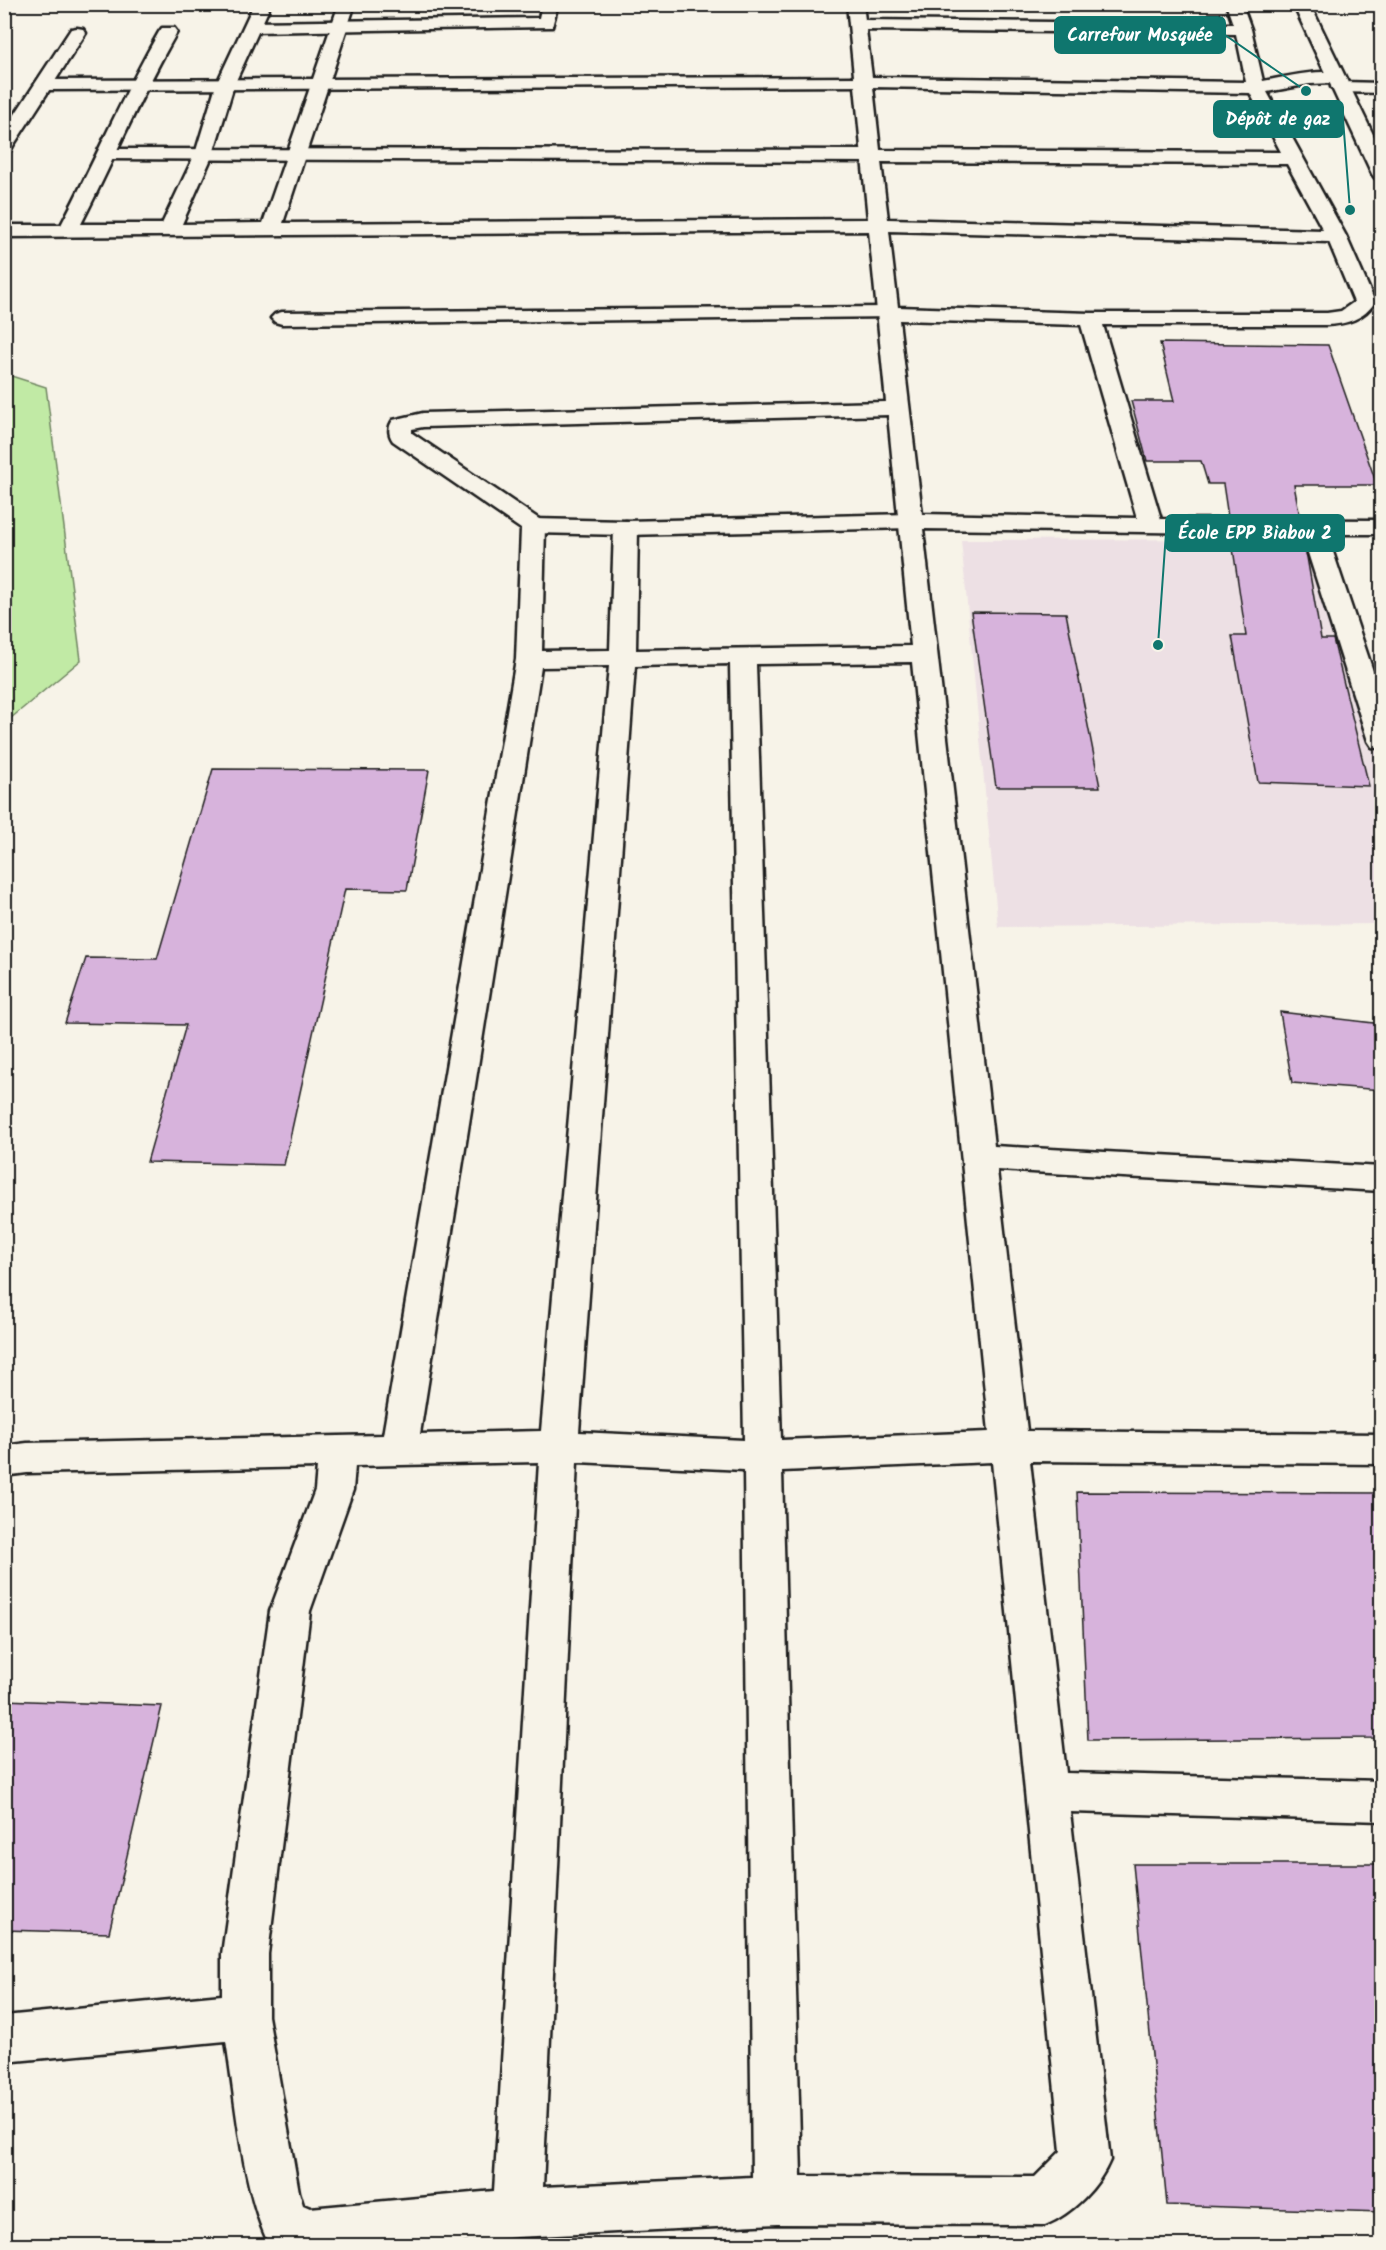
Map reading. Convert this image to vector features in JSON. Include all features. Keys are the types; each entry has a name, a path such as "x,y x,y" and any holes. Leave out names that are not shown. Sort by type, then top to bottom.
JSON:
{"street":[{"path":"169,231 204,154 225,85 262,4"},
{"path":"271,229 347,4"},
{"path":"252,27 546,23 550,4"},
{"path":"282,318 889,313 1090,319 1341,318 1365,302 1336,236 1256,88 1243,29 1234,4"},
{"path":"1301,4 1382,174"},
{"path":"338,1452 334,1490 290,1611 245,1954 245,2016 275,2192 283,2221 309,2233 517,2213 777,2200 1045,2201 1086,2160 856,15 1243,29"},
{"path":"68,231 107,155 137,86 168,32"},
{"path":"7,138 45,86 77,33"},
{"path":"45,86 864,82 1256,88 1310,79 1382,88"},
{"path":"107,155 1295,158"},
{"path":"4,231 879,225 1336,236"},
{"path":"1090,319 1151,526"},
{"path":"899,408 423,420 401,425 401,436 533,526 626,528 910,521 1151,526 1382,527"},
{"path":"399,1450 529,659 533,526"},
{"path":"1312,526 1382,741"},
{"path":"517,2213 559,1446 623,657 626,528"},
{"path":"529,659 925,654"},
{"path":"743,658 764,1456 777,2200"},
{"path":"980,1157 1382,1179"},
{"path":"4,1461 27,1458 559,1446 764,1456 1010,1446 1382,1449"},
{"path":"1047,1792 1382,1802"},
{"path":"4,2039 245,2016"}],"shaded area":[{"path":"1308,539 1381,750 1381,924 998,927 961,540"}],"green space":[{"path":"5,374 46,387 81,660 5,723"}],"building":[{"path":"1160,343 1328,345 1377,485 1294,485 1300,517 1228,517 1223,484 1208,484 1201,461 1147,461 1131,401 1174,401"},
{"path":"1231,535 1300,536 1307,557 1321,639 1333,639 1369,786 1258,782 1232,636 1246,636"},
{"path":"971,612 1066,613 1100,787 996,787"},
{"path":"213,769 429,770 407,890 345,889 284,1165 147,1162 186,1025 65,1023 86,958 157,959"},
{"path":"1280,1012 1382,1024 1382,1090 1292,1083"},
{"path":"1077,1492 1382,1493 1382,1738 1088,1740"},
{"path":"4,1700 162,1706 109,1933 4,1930"},
{"path":"1133,1864 1382,1864 1382,2212 1167,2205"}],"place":[{"name":"Carrefour Mosquée","path":"1306,91"},
{"name":"Dépôt de gaz","path":"1350,210"},
{"name":"École EPP Biabou 2","path":"1158,645"}]}
